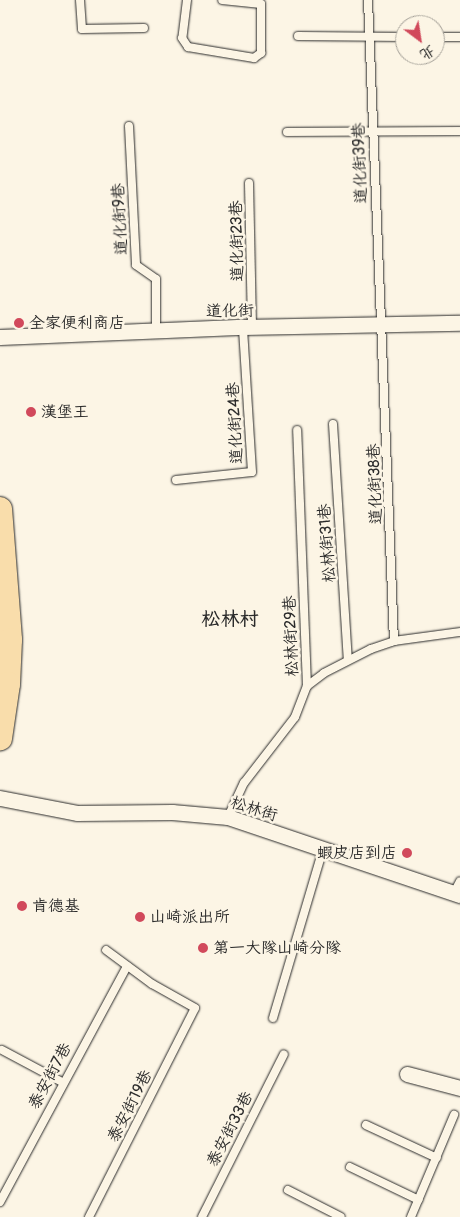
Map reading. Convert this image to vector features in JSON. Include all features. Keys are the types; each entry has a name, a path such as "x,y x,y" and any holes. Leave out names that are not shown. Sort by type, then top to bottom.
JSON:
{"main road":[{"path":"0,509 10,640 4,684 0,738"}],"street":[{"name":"道化街","path":"0,337 460,323"},
{"name":"松林街","path":"0,798 77,813 172,812 228,817 323,849 458,890"},
{"path":"408,1074 460,1088"}],"lane":[{"path":"80,0 82,29 144,28"},
{"path":"187,0 182,38 188,47 254,58 261,53 261,4 222,0"},
{"name":"道化街39巷","path":"368,0 383,326"},
{"path":"298,36 395,38"},
{"path":"445,37 460,37"},
{"name":"道化街9巷","path":"129,126 136,265 156,279 156,331"},
{"path":"287,132 460,131"},
{"name":"道化街23巷","path":"247,328 249,183"},
{"name":"道化街38巷","path":"383,326 394,641"},
{"name":"道化街24巷","path":"176,480 252,472 247,328"},
{"name":"松林街31巷","path":"333,424 348,660"},
{"name":"松林街29巷","path":"228,817 244,783 294,717 307,686 297,430"},
{"path":"307,686 348,660 394,641 460,632"},
{"path":"273,1018 323,849"},
{"path":"106,950 127,966"},
{"name":"泰安街19巷","path":"89,1217 195,1008 127,966"},
{"name":"泰安街7巷","path":"0,1202 62,1082 127,966"},
{"path":"2,1050 62,1082"},
{"name":"泰安街33巷","path":"202,1217 284,1054"},
{"path":"411,1217 454,1115"},
{"path":"366,1126 437,1158"},
{"path":"350,1167 418,1200"},
{"path":"288,1190 341,1217"}],"place":[{"name":"全家便利商店","path":"19,323"},
{"name":"漢堡王","path":"31,412"},
{"name":"蝦皮店到店","path":"407,853"},
{"name":"肯德基","path":"22,906"},
{"name":"山崎派出所","path":"140,917"},
{"name":"第一大隊山崎分隊","path":"203,948"}],"district":[{"name":"松林村","path":"230,620"}]}
